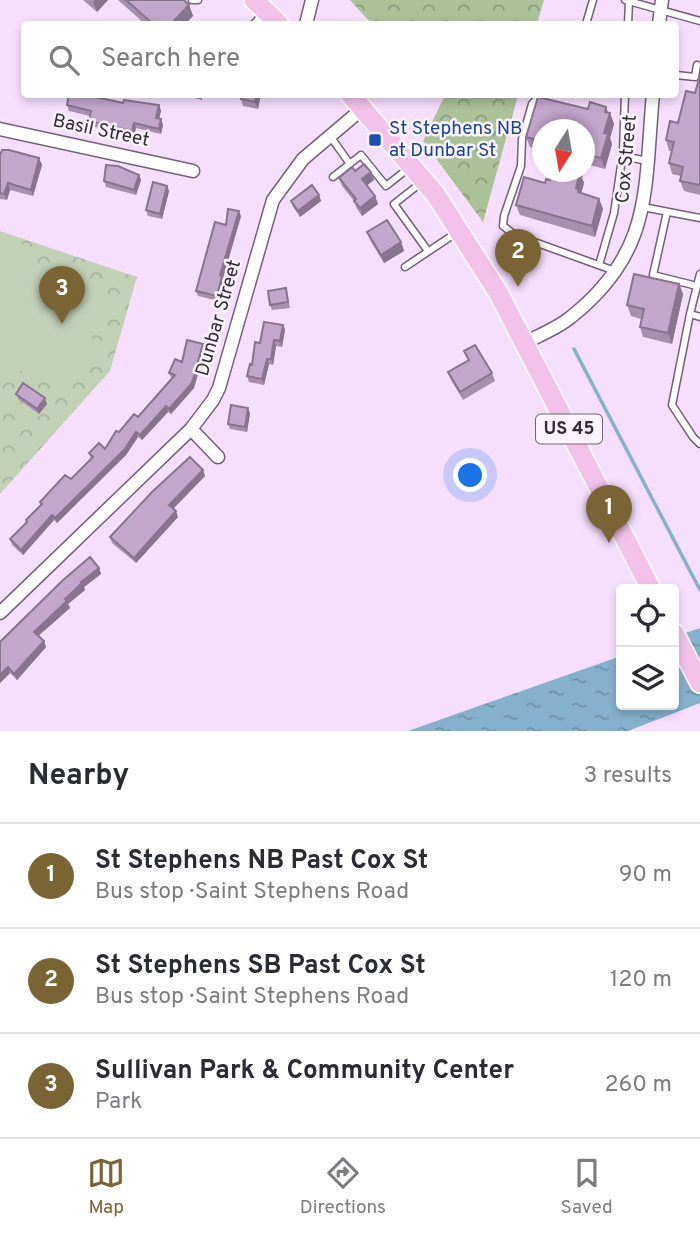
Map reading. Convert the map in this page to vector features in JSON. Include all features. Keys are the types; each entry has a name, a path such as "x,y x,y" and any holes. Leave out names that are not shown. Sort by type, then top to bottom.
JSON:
{"main road":[{"name":"US 45","path":"356,102 436,195 499,293 648,584"},
{"path":"679,643 700,683"}],"street":[{"path":"307,21 312,0"},
{"name":"Cox Street","path":"524,343 570,318 612,279 633,242 643,206 653,98"},
{"name":"Dunbar Street","path":"0,613 191,429 213,400 222,380 273,200 303,159 330,136 356,102"},
{"name":"Basil Street","path":"0,129 193,171"},
{"path":"191,429 218,457"}],"lane":[{"path":"192,0 198,0"},
{"path":"587,21 593,0"},
{"path":"628,21 627,1 662,5 700,21"},
{"path":"679,75 695,77 697,65"},
{"path":"537,98 532,104 522,139 521,166 503,226 516,234 616,271"},
{"path":"599,265 614,213 622,152 625,98"},
{"path":"330,136 350,164"},
{"path":"622,152 647,161"},
{"path":"333,177 361,155 386,186 418,174"},
{"path":"418,174 394,204 428,251"},
{"path":"643,206 700,218"},
{"path":"667,212 653,275 697,286"},
{"path":"405,267 459,232"},
{"path":"700,274 672,405 700,444"},
{"path":"690,314 700,317"}],"green space":[{"path":"350,0 544,0 538,21 369,21"},
{"path":"444,98 517,98 483,222 423,141"},
{"path":"0,231 137,277 110,371 0,494"},
{"path":"0,237 30,247 21,267 81,287 108,291 81,372 67,385 0,364"}],"water":[{"path":"700,628 700,703 628,731 408,731 616,658 616,710 679,710 679,635"}],"building":[{"path":"126,0 184,0 189,5 174,21 150,21"},
{"path":"700,75 700,185 680,181 683,167 669,163 674,142 666,140 670,121 678,123 686,91 695,93"},
{"path":"68,98 100,98 123,103 124,100 159,105 156,118 161,119 159,129 134,123 132,131 89,121 91,111 67,105"},
{"path":"241,98 256,98 255,102"},
{"path":"538,98 588,109 590,102 606,107 605,112 610,113 604,133 608,134 601,158 595,157 595,119 532,119 532,138 526,137"},
{"path":"2,150 39,158 31,190 8,183 4,194 0,193"},
{"path":"364,164 371,172 362,179 375,196 360,208 339,178 352,167 355,171"},
{"path":"106,165 118,166 139,175 134,190 104,181"},
{"path":"524,177 532,179 532,182 578,182 578,192 599,199 592,226 516,205"},
{"path":"153,182 167,186 160,214 146,210"},
{"path":"312,185 319,195 298,211 291,201"},
{"path":"228,209 239,211 220,275 222,276 217,296 196,291 215,222 226,225"},
{"path":"387,220 401,242 381,255 367,232"},
{"path":"634,274 679,284 668,333 640,327 644,309 627,305"},
{"path":"286,288 288,302 270,305 268,291"},
{"path":"264,322 283,325 280,341 274,340 271,359 267,359 262,379 247,376 250,364 252,365 255,342 260,343"},
{"path":"187,340 203,344 192,383 169,409 166,406 140,435 136,432 124,450 55,518 52,515 21,550 10,539 65,475 71,479 93,457 89,453 99,443 105,449 116,431 119,432 134,414 138,417 175,375 169,373 175,359 182,362"},
{"path":"475,345 492,373 460,392 448,372 469,360 464,351"},
{"path":"23,383 45,398 37,409 16,394"},
{"path":"231,405 248,408 245,427 228,424"},
{"path":"190,457 203,470 169,505 176,511 134,558 110,537 153,491"},
{"path":"90,557 99,568 81,582 65,599 67,601 34,632 44,641 14,674 8,667 0,675 0,642"}],"waterway":[{"path":"574,349 700,590"}],"place":[{"name":"St Stephens NB at Dunbar St","path":"375,140"},
{"name":"St Stephens SB Past Cox St","path":"518,287"},
{"name":"Sullivan Park & Community Center","path":"62,324"},
{"name":"St Stephens NB Past Cox St","path":"609,543"}]}
